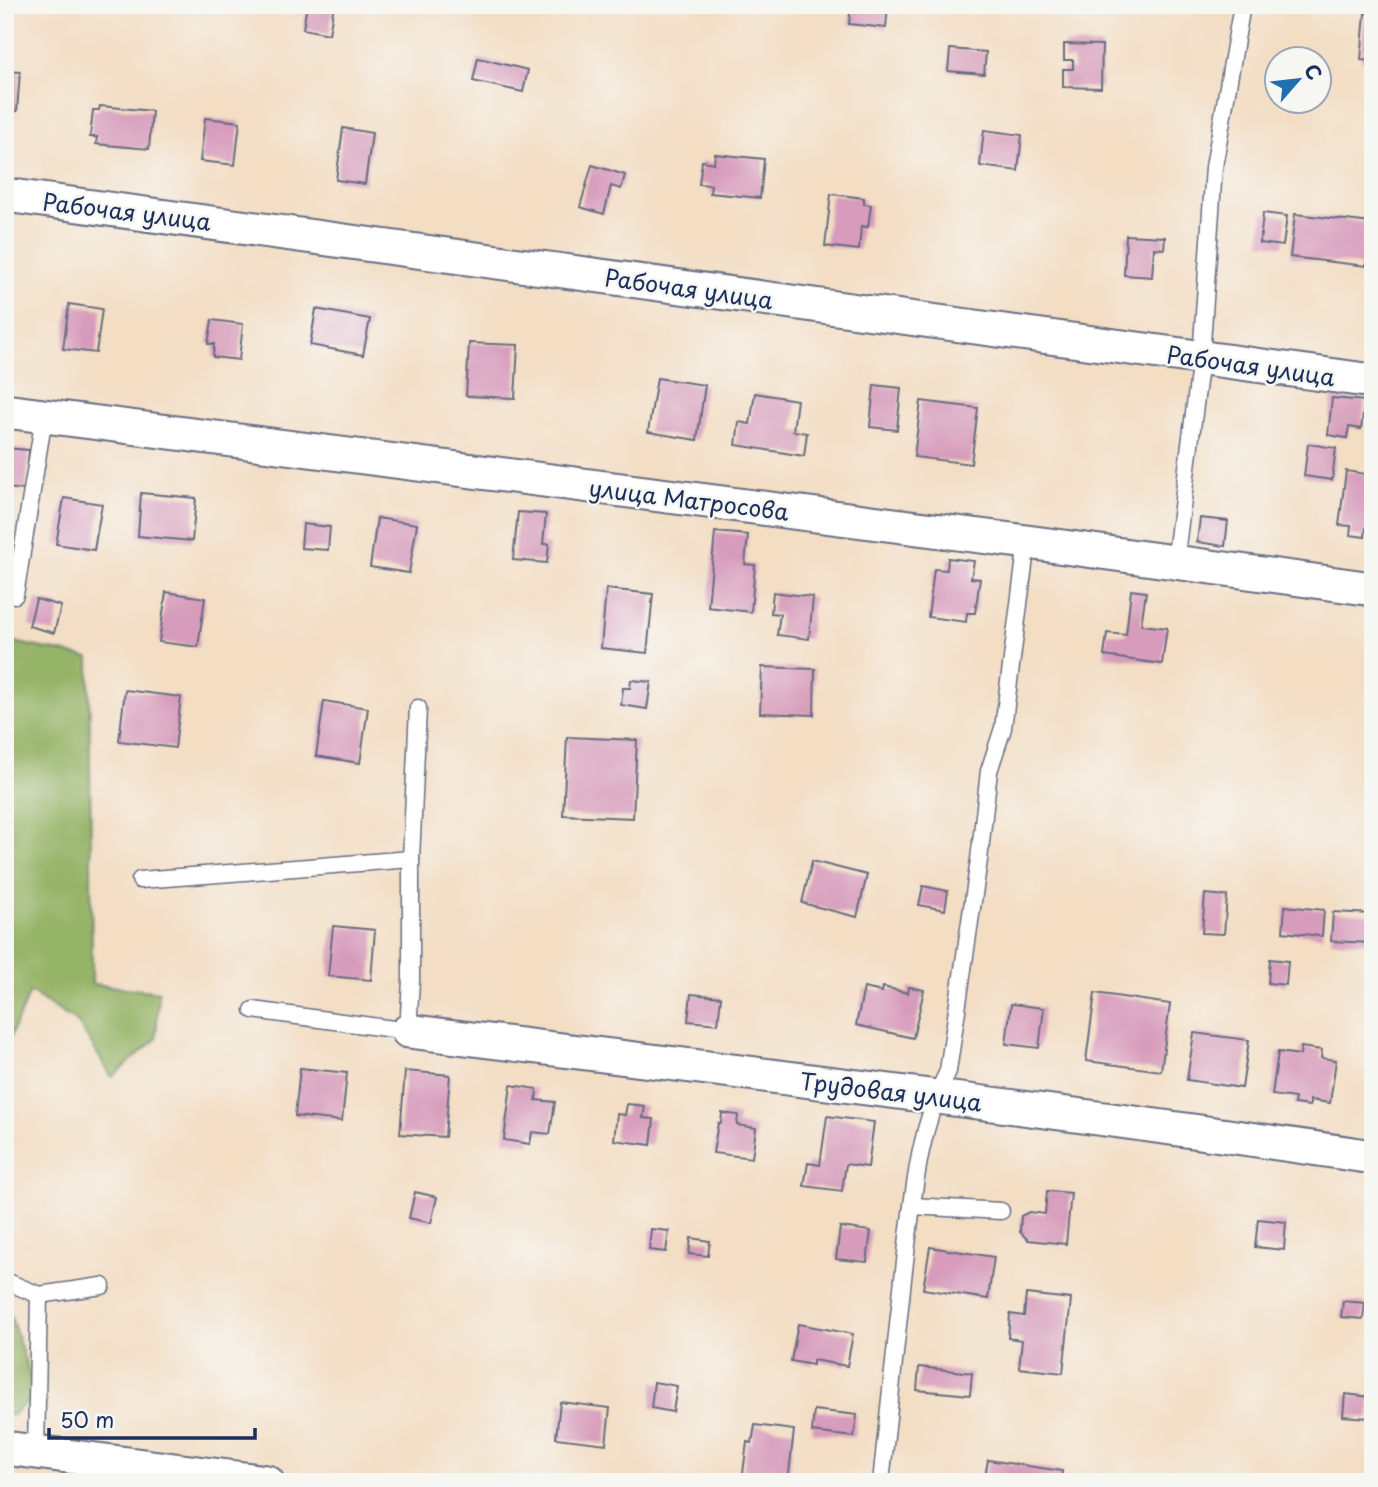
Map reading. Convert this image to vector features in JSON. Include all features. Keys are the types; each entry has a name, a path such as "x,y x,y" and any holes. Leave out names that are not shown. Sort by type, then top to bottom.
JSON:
{"street":[{"name":"Рабочая улица","path":"5,195 1373,381"},
{"name":"улица Матросова","path":"5,411 1373,589"},
{"name":"Трудовая улица","path":"408,1031 935,1096 1373,1157"},
{"path":"21,1450 267,1482"}],"lane":[{"path":"1175,562 1201,358 1214,167 1242,5"},
{"path":"15,595 44,417"},
{"path":"881,1482 894,1351 921,1145 935,1096 948,1071 979,860 989,771 1003,728 1027,542"},
{"path":"253,1010 408,1031 411,981 411,859 418,709"},
{"path":"140,880 411,859"},
{"path":"912,1206 1001,1211"},
{"path":"5,1281 39,1295 102,1286"},
{"path":"21,1450 39,1295"}],"green space":[{"path":"5,640 89,658 92,984 159,992 156,1039 112,1077 78,1023 30,992 5,1048"},
{"path":"5,1298 36,1395 12,1415 5,1415"}],"building":[{"path":"307,5 334,5 329,34 303,29"},
{"path":"851,5 888,5 886,28 849,24"},
{"path":"1365,13 1373,13 1373,61 1361,60"},
{"path":"1064,44 1102,45 1101,88 1063,87 1063,69 1073,69 1073,60 1064,60"},
{"path":"950,49 986,52 984,74 948,71"},
{"path":"478,58 528,70 523,92 473,81"},
{"path":"5,71 20,72 17,111 5,110"},
{"path":"100,106 152,111 149,149 96,144 97,137 90,137 93,110 99,110"},
{"path":"205,118 240,122 235,165 200,161"},
{"path":"343,128 372,133 365,184 336,180"},
{"path":"984,130 1022,135 1018,171 980,166"},
{"path":"715,154 764,159 760,198 710,193 711,185 699,184 702,161 714,163"},
{"path":"592,165 625,175 621,189 611,186 604,214 580,207"},
{"path":"831,194 864,198 864,204 871,205 868,227 861,226 859,250 825,246"},
{"path":"1263,213 1287,216 1283,246 1260,243"},
{"path":"1295,214 1371,223 1366,266 1290,257"},
{"path":"1126,235 1165,237 1164,249 1154,248 1152,277 1124,275"},
{"path":"69,304 102,309 96,353 63,349"},
{"path":"316,309 370,319 363,355 310,345"},
{"path":"212,320 243,324 239,360 213,357 214,344 208,344"},
{"path":"469,343 518,345 515,398 466,396"},
{"path":"657,378 705,385 697,440 648,432"},
{"path":"874,385 901,388 897,430 870,427"},
{"path":"755,393 797,400 793,431 807,433 804,456 736,445 739,422 750,424"},
{"path":"1332,398 1365,401 1361,429 1349,427 1347,438 1328,435"},
{"path":"921,401 978,408 971,464 914,457"},
{"path":"1308,444 1336,448 1332,480 1304,476"},
{"path":"5,448 29,450 26,490 5,488"},
{"path":"1346,471 1373,475 1373,529 1366,528 1365,537 1350,535 1351,526 1339,525"},
{"path":"141,493 196,498 192,541 138,536"},
{"path":"64,498 102,504 94,550 56,544"},
{"path":"518,512 546,514 543,544 549,544 547,563 513,560"},
{"path":"377,518 417,524 409,573 370,567"},
{"path":"1200,518 1228,521 1225,546 1197,542"},
{"path":"303,524 330,527 328,550 301,548"},
{"path":"715,532 748,535 745,564 755,565 751,612 708,607"},
{"path":"948,558 974,561 971,578 980,579 975,613 967,613 966,622 928,617 934,569 947,570"},
{"path":"606,589 653,594 647,653 601,648"},
{"path":"1131,590 1146,592 1141,625 1167,628 1162,664 1104,656 1107,633 1126,635"},
{"path":"166,592 205,598 198,647 159,642"},
{"path":"773,592 813,597 809,639 777,635 780,614 771,613"},
{"path":"36,599 61,606 54,633 29,626"},
{"path":"762,667 815,669 814,715 760,713"},
{"path":"631,680 651,682 647,709 621,705 623,688 630,688"},
{"path":"125,690 181,697 175,748 119,741"},
{"path":"324,701 368,708 360,763 316,756"},
{"path":"567,737 637,740 633,818 563,815"},
{"path":"812,861 867,875 857,917 802,903"},
{"path":"923,886 948,891 945,910 919,905"},
{"path":"1205,894 1227,896 1224,934 1202,933"},
{"path":"1285,906 1324,910 1322,936 1283,932"},
{"path":"1333,912 1372,914 1370,943 1331,941"},
{"path":"333,926 375,930 371,980 328,976"},
{"path":"1270,959 1288,961 1286,985 1268,983"},
{"path":"883,987 908,993 909,987 924,990 913,1038 856,1025 864,988 882,992"},
{"path":"1095,993 1170,1004 1161,1071 1086,1061"},
{"path":"691,994 721,997 718,1024 688,1021"},
{"path":"1011,1004 1044,1008 1039,1048 1006,1044"},
{"path":"1194,1033 1249,1040 1242,1088 1187,1080"},
{"path":"1301,1047 1322,1050 1321,1058 1336,1060 1330,1103 1310,1100 1310,1106 1294,1104 1295,1098 1272,1095 1278,1052 1300,1055"},
{"path":"300,1068 347,1073 342,1121 295,1116"},
{"path":"405,1071 450,1075 445,1137 400,1134"},
{"path":"511,1085 537,1089 536,1100 555,1102 550,1134 532,1132 530,1144 504,1140"},
{"path":"627,1104 645,1106 643,1118 654,1119 651,1145 614,1140 617,1114 625,1115"},
{"path":"722,1113 738,1115 737,1125 756,1128 752,1158 713,1153"},
{"path":"827,1116 874,1122 868,1167 846,1164 842,1191 804,1186 808,1163 820,1165"},
{"path":"1047,1191 1071,1193 1066,1244 1028,1240 1020,1232 1021,1216 1029,1212 1045,1214"},
{"path":"415,1192 437,1197 431,1223 409,1218"},
{"path":"1258,1219 1286,1222 1284,1250 1255,1247"},
{"path":"840,1227 871,1231 867,1262 836,1259"},
{"path":"651,1229 669,1231 666,1252 649,1250"},
{"path":"691,1238 710,1241 708,1256 689,1254"},
{"path":"930,1247 994,1257 988,1299 923,1289"},
{"path":"1026,1294 1071,1299 1063,1373 1019,1368 1022,1340 1008,1338 1010,1314 1024,1316"},
{"path":"1343,1301 1365,1303 1363,1319 1341,1317"},
{"path":"798,1324 853,1334 847,1366 813,1360 813,1365 791,1361"},
{"path":"919,1367 972,1373 970,1395 917,1390"},
{"path":"654,1382 677,1386 673,1412 651,1408"},
{"path":"1345,1394 1371,1397 1369,1418 1343,1416"},
{"path":"560,1402 610,1408 606,1444 556,1438"},
{"path":"814,1410 857,1415 854,1437 812,1432"},
{"path":"755,1425 794,1430 788,1482 742,1481 747,1442 752,1443"},
{"path":"988,1460 1062,1471 1061,1482 984,1482"}]}
